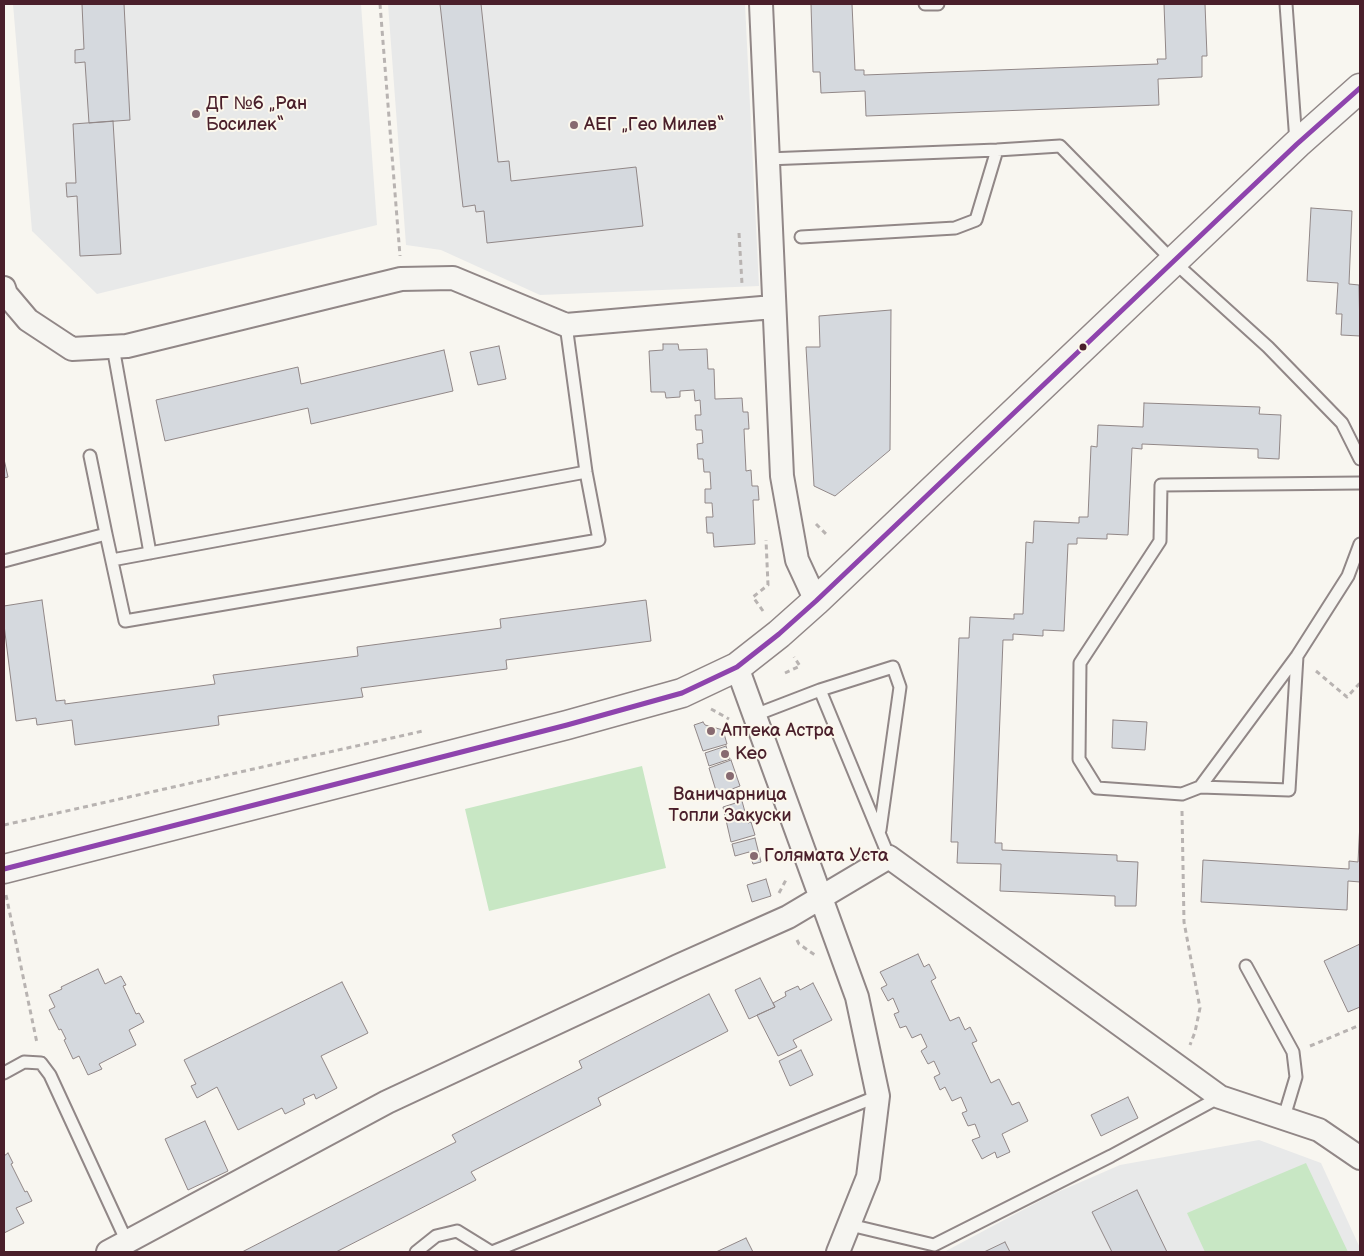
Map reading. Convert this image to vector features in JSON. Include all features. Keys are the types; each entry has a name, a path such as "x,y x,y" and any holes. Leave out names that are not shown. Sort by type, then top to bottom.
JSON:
{"street":[{"path":"761,4 782,476 797,560 816,601"},
{"path":"4,881 682,693 737,667 816,601 1297,144 1360,88"},
{"path":"4,288 6,294 28,320 72,349 127,346 401,279 453,278 566,325 773,307"},
{"path":"737,667 857,997 878,1096 868,1177 838,1252"},
{"path":"118,1247 386,1102 788,917 890,857 1220,1098 1319,1130 1360,1158"}],"lane":[{"path":"925,4 938,4"},
{"path":"1286,4 1297,144"},
{"path":"767,159 1060,146 1174,261 1268,347 1342,422 1360,459"},
{"path":"802,238 955,228 976,220 997,150"},
{"path":"90,456 126,621 599,540 586,472 566,325"},
{"path":"113,347 150,553"},
{"path":"112,560 586,472"},
{"path":"1297,656 1289,790 1200,788 1182,794 1097,788 1079,759 1080,663 1160,541 1161,485 1360,483"},
{"path":"4,561 106,534"},
{"path":"1200,788 1297,656 1348,576 1360,544"},
{"path":"755,714 820,690 893,667 900,687 880,832"},
{"path":"820,690 890,857"},
{"path":"1246,966 1293,1052 1296,1077 1284,1118"},
{"path":"4,1073 24,1062 41,1063 50,1075 118,1247"},
{"path":"416,1252 436,1236 457,1231 492,1252 878,1096"},
{"path":"850,1225 934,1245 1111,1156 1220,1098"}],"path":[{"path":"380,4 401,279"},
{"path":"763,612 754,596 768,585"},
{"path":"785,673 800,666 793,655"},
{"path":"1297,656 1347,697 1360,683"},
{"path":"705,706 732,721"},
{"path":"4,825 433,729"},
{"path":"1180,1068 1195,1032 1200,1008 1184,922 1182,794"},
{"path":"789,874 778,895 799,944 816,956"},
{"path":"4,881 41,1063"},
{"path":"1293,1052 1360,1026"}],"shaded area":[{"name":"ДГ №6 „Ран Босилек“","path":"13,4 361,4 377,225 97,294 32,231"},
{"name":"АЕГ „Гео Милев“","path":"388,4 745,4 759,286 540,295 441,250 406,245"},
{"path":"1259,1140 1321,1163 1360,1248 1360,1252 944,1252 1051,1195 1120,1165"}],"green space":[{"path":"642,766 666,868 489,911 465,809"},
{"path":"1306,1163 1348,1252 1205,1252 1187,1213"}],"building":[{"path":"82,4 124,4 130,120 89,123 85,62 75,63 75,50 84,49"},
{"path":"440,4 481,4 498,162 509,161 511,181 636,167 643,226 487,243 484,211 476,212 475,205 463,207"},
{"path":"811,4 852,4 855,70 864,70 864,75 1158,64 1157,59 1166,59 1164,4 1205,4 1207,56 1202,56 1202,77 1158,79 1159,105 866,116 865,91 821,93 820,72 813,72"},
{"path":"113,121 121,254 80,256 77,196 67,197 66,183 76,183 73,124"},
{"path":"1311,208 1352,211 1349,284 1359,285 1360,336 1341,335 1342,314 1336,314 1338,283 1307,281"},
{"path":"891,310 890,450 835,496 814,486 806,347 820,347 819,316"},
{"path":"663,344 678,344 679,350 707,349 708,369 714,369 715,399 742,398 743,412 748,412 749,429 744,429 746,471 751,470 752,486 758,486 759,500 753,500 755,544 714,547 713,533 707,533 706,517 713,517 712,503 705,503 705,489 711,489 710,472 704,472 703,459 698,459 697,444 703,443 702,430 696,430 695,415 701,415 700,400 695,401 694,390 680,391 680,397 666,398 665,392 651,392 649,351 663,350"},
{"path":"499,346 506,379 478,385 470,352"},
{"path":"444,350 453,391 311,424 308,408 165,441 156,400 298,367 301,384"},
{"path":"1144,403 1260,407 1259,414 1281,415 1279,459 1258,458 1258,449 1142,444 1142,449 1132,448 1128,535 1107,534 1107,539 1077,538 1077,544 1068,544 1064,631 1043,630 1043,636 1013,634 1013,640 1003,640 995,843 1002,843 1002,850 1117,855 1117,861 1138,862 1136,906 1115,906 1115,896 1000,891 1001,864 957,863 958,842 951,842 959,638 969,638 970,617 1014,619 1014,614 1023,614 1026,542 1033,543 1034,521 1079,523 1079,517 1088,517 1091,446 1097,447 1098,425 1143,427"},
{"path":"4,459 8,477 4,478"},
{"path":"42,600 56,701 65,700 65,704 215,684 213,675 358,656 357,647 501,628 500,619 646,600 651,641 506,660 507,669 361,688 363,697 218,716 219,725 75,745 72,720 37,725 36,718 16,721 4,625 4,606"},
{"path":"1113,720 1147,722 1145,750 1112,748"},
{"path":"703,722 705,725 723,730 727,744 703,751 694,725"},
{"path":"726,746 730,759 709,766 705,753"},
{"path":"731,760 740,786 732,789 733,795 726,797 724,792 717,794 709,768"},
{"path":"742,801 748,823 751,822 755,835 731,842 723,807"},
{"path":"1360,822 1360,882 1348,881 1347,910 1201,902 1203,860 1349,869 1349,861 1358,862"},
{"path":"755,838 761,862 753,864 749,852 735,856 732,844"},
{"path":"766,879 771,896 752,902 747,885"},
{"path":"1360,944 1360,1007 1348,1012 1324,961"},
{"path":"918,954 924,967 929,964 936,978 931,981 950,1021 959,1017 965,1030 970,1027 977,1041 972,1043 991,1083 999,1079 1012,1105 1019,1102 1028,1121 1002,1134 1010,1152 997,1158 995,1152 982,1159 972,1140 980,1137 975,1124 968,1126 962,1113 967,1111 961,1097 952,1101 945,1087 940,1090 934,1077 940,1074 934,1061 928,1064 921,1051 927,1047 921,1034 912,1038 906,1026 900,1028 894,1014 899,1012 893,998 888,1001 881,988 887,985 880,972"},
{"path":"98,969 105,984 121,976 126,985 123,986 136,1014 139,1013 144,1022 129,1030 136,1045 99,1064 102,1069 88,1075 79,1056 73,1059 64,1040 66,1039 49,1010 55,1007 49,995"},
{"path":"760,978 775,1007 749,1019 735,990"},
{"path":"342,982 368,1033 321,1056 337,1088 316,1099 314,1094 303,1099 305,1104 285,1114 282,1108 238,1130 217,1087 197,1098 191,1086 196,1084 184,1060"},
{"path":"813,983 832,1020 793,1040 797,1047 778,1056 757,1015 775,1007 773,1003 786,996 785,992 798,986 800,990"},
{"path":"709,994 728,1031 598,1098 601,1105 471,1172 476,1180 336,1252 242,1252 456,1142 452,1135 582,1068 579,1061"},
{"path":"801,1050 813,1075 790,1086 779,1061"},
{"path":"1128,1097 1138,1118 1101,1136 1091,1115"},
{"path":"205,1121 228,1171 188,1190 165,1139"},
{"path":"8,1153 13,1163 11,1164 25,1192 27,1191 32,1201 16,1208 24,1223 4,1233 4,1156"},
{"path":"1137,1190 1167,1252 1112,1252 1092,1212"},
{"path":"746,1238 753,1252 716,1252"},
{"path":"1005,1242 1010,1252 984,1252"}],"transit line":[{"path":"4,869 567,725 682,693 737,667 779,634 816,601 1297,144 1360,88"}],"place":[{"name":"ДГ №6 „Ран Босилек“","path":"196,114"},
{"name":"АЕГ „Гео Милев“","path":"574,125"},
{"name":"Аптека Астра","path":"711,731"},
{"name":"Keo","path":"725,754"},
{"name":"Ваничарница Топли Закуски","path":"730,776"},
{"name":"Голямата Уста","path":"754,856"}]}
